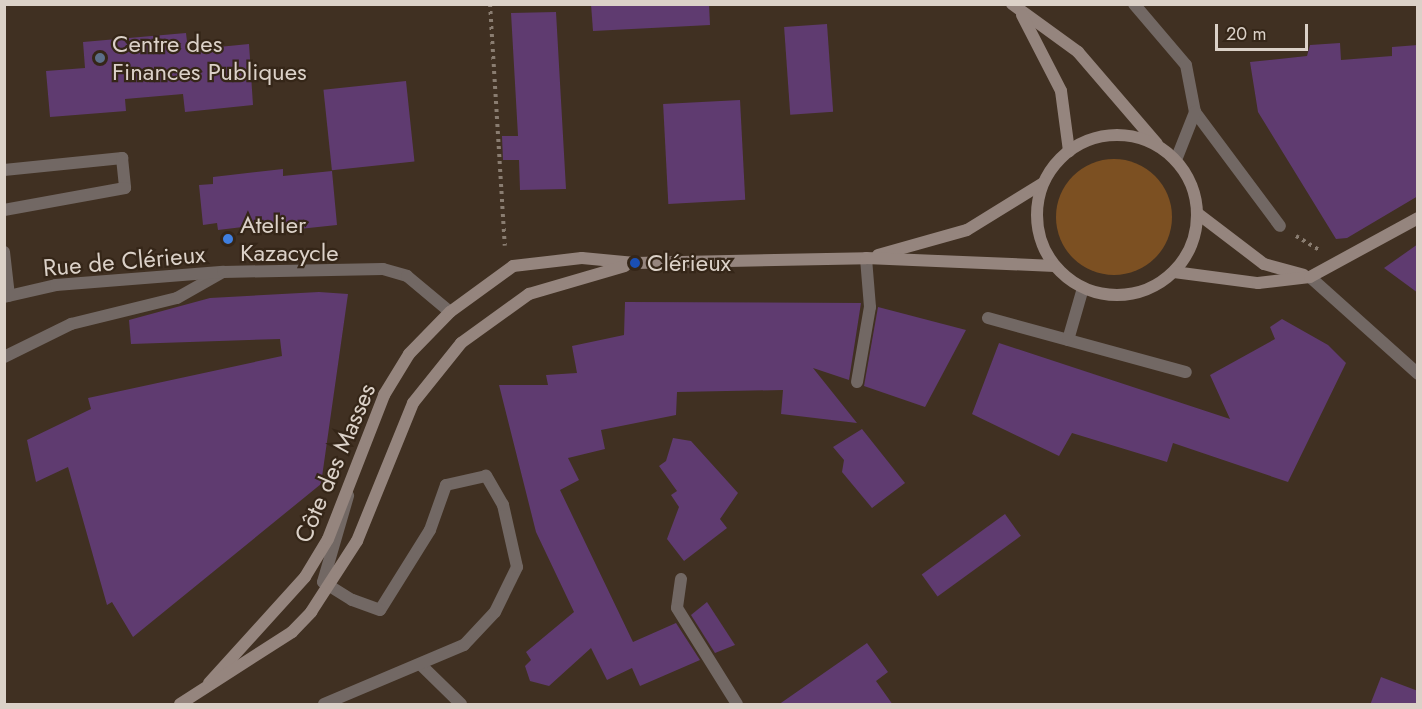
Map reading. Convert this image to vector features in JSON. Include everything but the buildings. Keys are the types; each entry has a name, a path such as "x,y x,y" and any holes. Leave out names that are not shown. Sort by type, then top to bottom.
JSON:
{"main road":[{"path":"1015,7 1078,52 1159,146 1176,160 1191,184 1197,213 1187,254 1174,272 1153,287 1128,294 1083,288 1055,266 1037,227 1043,183"},
{"path":"1015,7 1051,64 1068,115 1068,151"},
{"path":"866,258 967,230 1043,183 1068,151 1113,135 1159,146"},
{"path":"1197,213 1264,264 1310,277"},
{"path":"1174,272 1258,283 1310,277 1342,263 1418,218"},
{"path":"513,266 582,258 635,263 866,258 1055,266"},
{"name":"Côte des Masses","path":"180,705 209,683 292,632 329,587 357,541 413,403 461,343 528,294 635,263"},
{"name":"Côte des Masses","path":"209,683 305,577 328,539 384,395 409,354 450,312 513,266"}],"street":[{"path":"1134,4 1185,65 1196,112 1280,226"},
{"path":"1176,160 1196,112"},
{"path":"4,170 122,158 125,188 4,210"},
{"path":"4,252 7,296"},
{"path":"857,382 870,307 866,258"},
{"name":"Rue de Clérieux","path":"7,296 56,285 223,273 383,269 407,276 450,312"},
{"path":"4,357 71,324 177,298 223,273"},
{"path":"1310,277 1418,374"},
{"path":"1068,339 1083,288"},
{"path":"988,318 1186,372"},
{"path":"324,705 464,645 495,612 517,567 503,505 486,476 447,486 430,530 380,610 329,587 323,582 324,566 343,524 351,482"},
{"path":"681,579 677,608 737,705"},
{"path":"421,665 461,705"}],"path":[{"path":"490,4 501,234 513,266"},
{"path":"1280,226 1342,263"}],"shaded area":[{"path":"1114,159 1136,164 1155,176 1167,195 1172,217 1167,239 1155,258 1136,270 1114,275 1092,270 1073,258 1061,239 1056,217 1061,195 1073,176 1092,164"}],"place":[{"name":"Centre des Finances Publiques","path":"100,58"},
{"name":"Atelier Kazacycle","path":"228,239"},
{"name":"Clérieux","path":"635,263"}]}
